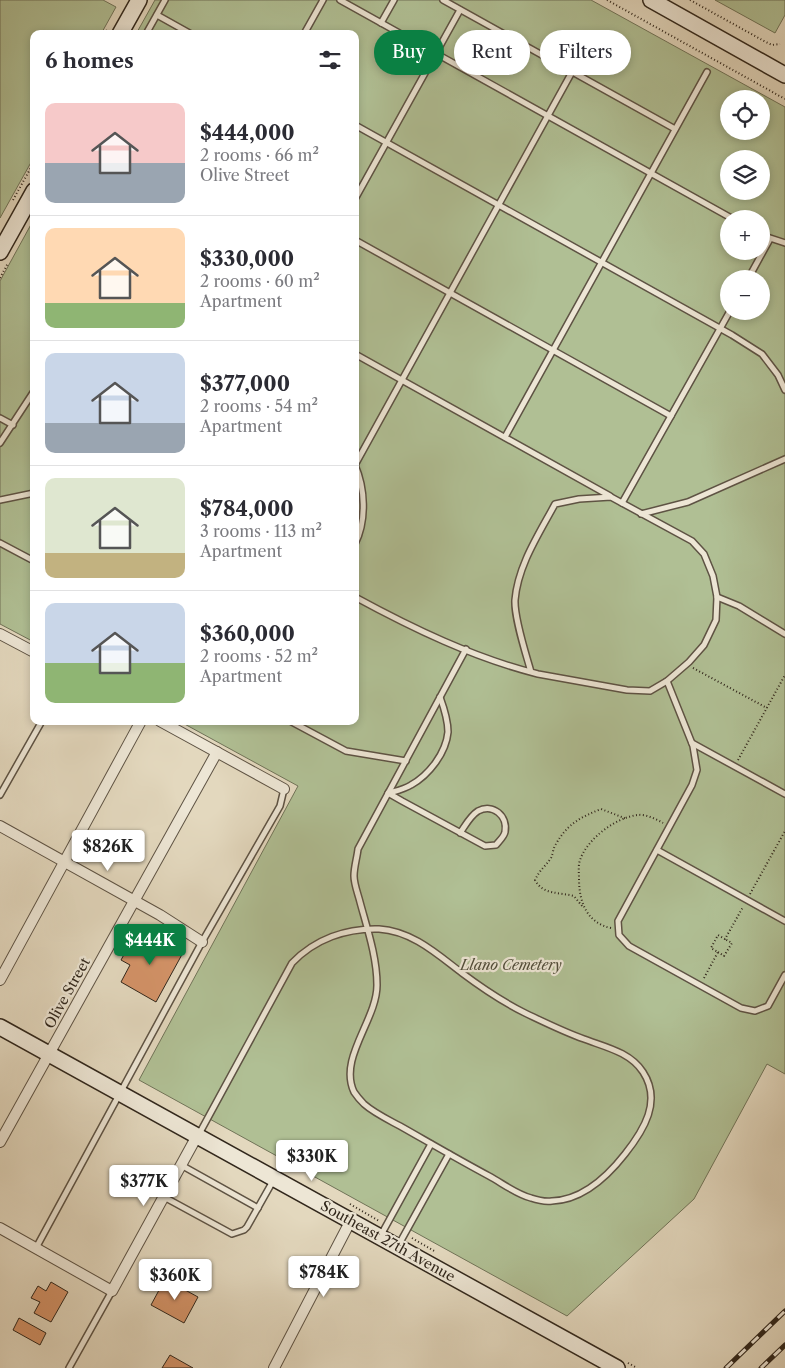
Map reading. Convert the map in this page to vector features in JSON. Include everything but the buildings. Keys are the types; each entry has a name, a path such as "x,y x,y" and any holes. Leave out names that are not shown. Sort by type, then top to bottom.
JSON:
{"main road":[{"path":"122,30 139,0"},
{"path":"651,0 783,69"},
{"path":"0,252 30,198"},
{"name":"Southeast 27th Avenue","path":"0,1028 617,1368"}],"street":[{"path":"0,634 30,650"},
{"path":"0,980 139,725"},
{"path":"167,725 284,788"},
{"name":"Olive Street","path":"0,1142 216,752"},
{"path":"0,826 134,900 202,942"},
{"path":"0,1228 112,1291 197,1136"},
{"path":"274,1368 351,1220"}],"lane":[{"path":"148,30 165,0"},
{"path":"306,30 323,0"},
{"path":"340,0 393,30"},
{"path":"381,23 394,0"},
{"path":"443,0 540,54"},
{"path":"444,39 460,10"},
{"path":"157,15 184,30"},
{"path":"444,58 720,212"},
{"path":"505,437 707,72"},
{"path":"359,192 424,75"},
{"path":"359,458 570,75"},
{"path":"577,75 675,129"},
{"path":"359,127 720,328 762,354 778,375 785,390"},
{"path":"770,239 785,244"},
{"path":"359,242 671,416"},
{"path":"622,503 725,320"},
{"path":"359,356 692,540 704,554 713,576 718,597 716,620 704,645 667,681 650,691 627,690 509,666 388,615 359,599"},
{"path":"0,444 30,397"},
{"path":"0,418 12,425"},
{"path":"642,514 688,502 785,459"},
{"path":"359,478 363,490 362,514 359,527"},
{"path":"0,500 30,494"},
{"path":"531,672 523,646 515,601 523,564 555,504 579,499 611,497"},
{"path":"0,543 30,560"},
{"path":"718,597 739,606 785,634"},
{"path":"197,1136 292,963 303,952 320,941 353,930 367,930 380,929 412,938 438,954 463,974 524,1012 632,1059 643,1072 650,1087 652,1101 646,1121 614,1169 590,1189 570,1199 550,1202 529,1198 431,1144 364,1105 354,1091 350,1069 354,1051 373,1007 377,986 371,940 367,930 354,878 358,850 466,649"},
{"path":"667,681 692,743 697,770 692,785 618,921 619,935 629,946 742,1008 755,1011 768,1006 785,975"},
{"path":"388,793 411,785 431,769 440,757 448,733 446,716 440,697"},
{"path":"0,795 40,725"},
{"path":"297,725 346,751 406,761"},
{"path":"692,743 785,794"},
{"path":"36,1248 202,942 280,806 284,788"},
{"path":"388,793 460,833 485,846 496,845 504,834 506,823 499,812 489,808 478,811 471,817 460,833"},
{"path":"657,850 785,921"},
{"path":"380,1236 431,1144"},
{"path":"398,1246 449,1154"},
{"path":"181,1165 258,1208"},
{"path":"164,1197 232,1234 244,1230 274,1178"},
{"path":"69,1368 112,1291"}],"path":[{"path":"607,0 785,99"},
{"path":"690,0 772,45 780,44"},
{"path":"10,206 30,169"},
{"path":"686,664 766,708"},
{"path":"735,766 785,675"},
{"path":"619,929 608,928 595,921 574,896 548,892 539,887 535,880 540,869 551,859 555,845 562,834 578,818 601,809 627,818"},
{"path":"584,908 579,893 580,862 598,833 639,814 654,818 670,827"},
{"path":"725,939 785,831"},
{"path":"718,935 725,939 732,943 724,956 710,948 718,935"},
{"path":"700,985 718,952"},
{"path":"346,1203 380,1220"}],"green space":[{"path":"0,0 103,0 116,7 103,30 30,30 30,164 0,218"},
{"name":"Llano Cemetery","path":"155,0 591,0 754,90 720,90 720,140 770,140 770,99 785,107 785,1074 767,1064 694,1199 567,1316 139,1080 298,786 186,725 359,725 359,30 138,30"},
{"path":"715,0 785,0 785,15 775,33"},
{"path":"30,226 30,640 0,624 0,281"}],"railway":[{"path":"726,1368 785,1311"},
{"path":"761,1368 785,1345"}]}
